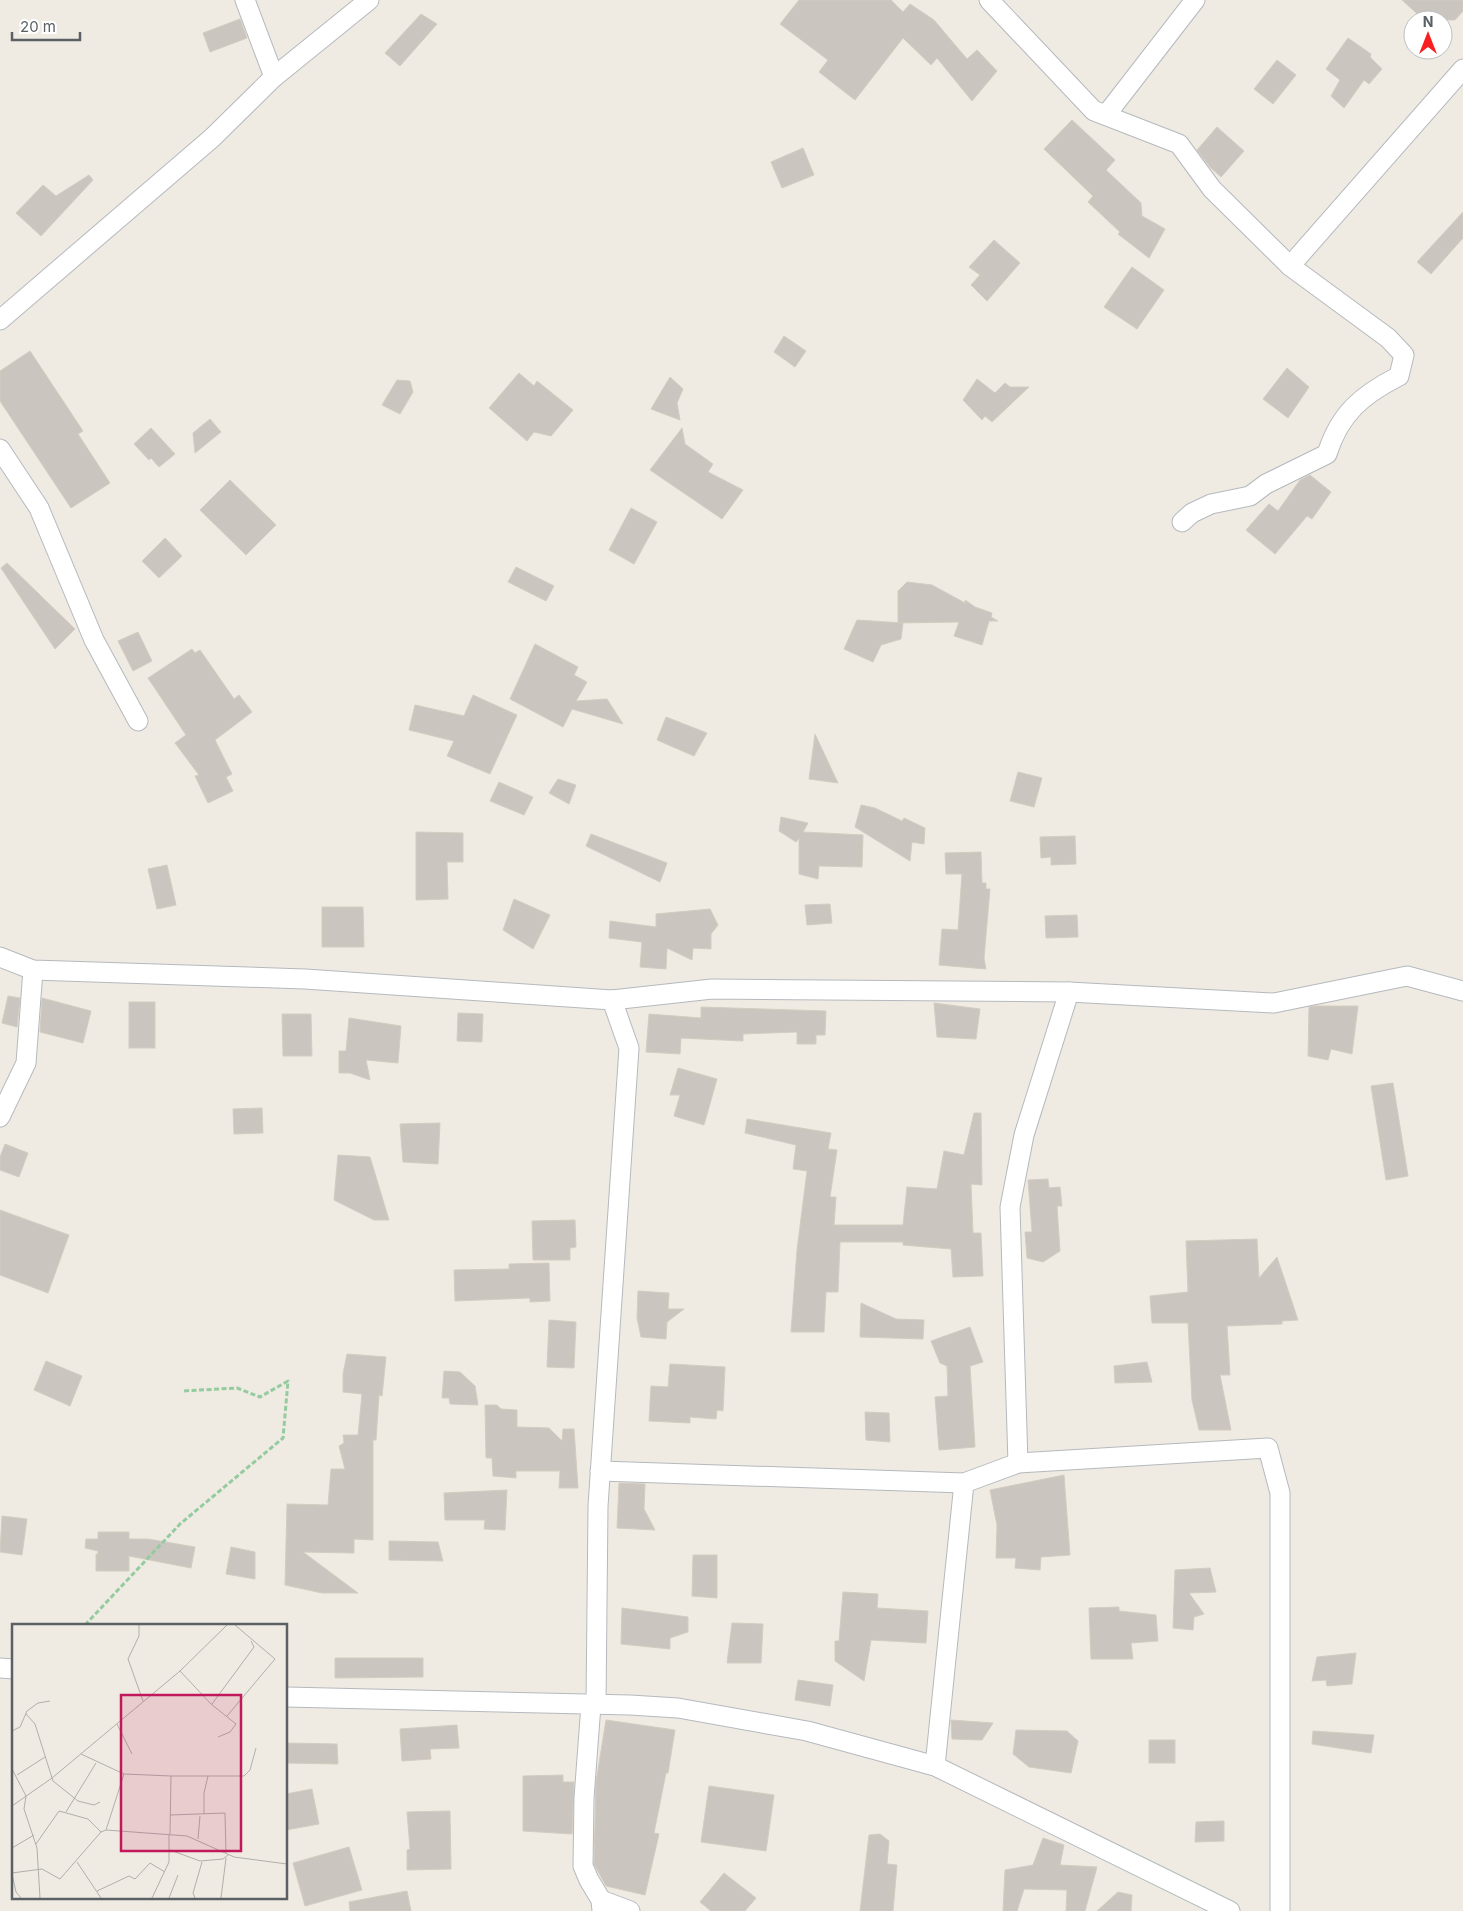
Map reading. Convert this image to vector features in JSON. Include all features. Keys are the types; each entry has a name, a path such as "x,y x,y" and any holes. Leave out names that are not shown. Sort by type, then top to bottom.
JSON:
{"street":[{"path":"245,0 274,77"},
{"path":"0,320 212,138 274,77 369,0"},
{"path":"988,0 1094,111 1179,144 1212,189 1290,266 1388,338 1404,356 1399,376 1378,387 1352,407 1334,433 1327,454 1266,484 1250,496 1211,504 1192,513 1182,522"},
{"path":"1094,111 1106,115 1195,0"},
{"path":"1290,266 1463,69"},
{"path":"0,449 39,508 94,640 138,721"},
{"path":"0,957 33,970 305,979 612,1000 712,989 1070,992 1274,1004 1407,976 1463,991"},
{"path":"0,1117 26,1063 33,970"},
{"path":"1018,1463 1010,1207 1024,1135 1070,992"},
{"path":"612,1000 629,1048 600,1471 593,1705 584,1798 583,1866 602,1906 630,1911"},
{"path":"600,1471 964,1483 1018,1463 1268,1448 1280,1493 1280,1911"},
{"path":"936,1766 964,1483"},
{"path":"288,1697 678,1708 807,1731 936,1766 1230,1911"}],"path":[{"path":"86,1624 180,1524 283,1438 288,1381 260,1397 237,1388 182,1391"}],"building":[{"path":"799,0 891,0 903,12 910,4 934,20 967,59 977,50 997,71 972,101 937,58 931,65 903,38 855,100 819,72 828,60 780,24"},
{"path":"1402,0 1463,0 1463,11 1455,20 1453,20 1453,10 1413,10"},
{"path":"421,14 437,24 400,66 385,53"},
{"path":"240,19 247,38 210,52 203,33"},
{"path":"1348,38 1371,54 1370,57 1382,69 1369,84 1364,80 1344,108 1331,96 1340,80 1326,69"},
{"path":"1277,60 1296,75 1273,104 1254,89"},
{"path":"1072,120 1115,160 1106,170 1141,203 1142,216 1165,229 1149,258 1118,234 1120,232 1088,202 1093,196 1044,149"},
{"path":"1217,127 1244,151 1221,177 1210,167 1197,150"},
{"path":"803,148 814,175 782,188 771,162"},
{"path":"89,175 93,180 41,236 16,213 43,185 56,196"},
{"path":"1463,212 1463,238 1431,274 1417,262"},
{"path":"994,240 1020,263 987,301 971,285 980,275 969,267"},
{"path":"1132,267 1164,290 1137,329 1104,307"},
{"path":"784,336 806,351 795,367 774,352"},
{"path":"30,351 83,431 78,434 110,483 71,508 0,401 0,371"},
{"path":"1287,368 1309,387 1288,418 1263,399"},
{"path":"519,373 534,386 537,381 573,410 551,436 534,432 527,441 489,408"},
{"path":"670,377 683,389 677,403 680,420 651,409"},
{"path":"977,379 995,393 1005,383 1010,387 1029,387 992,422 985,416 982,420 963,400"},
{"path":"397,380 410,381 413,392 400,414 382,405"},
{"path":"210,419 221,432 195,453 193,433"},
{"path":"151,428 175,454 159,467 151,458 149,460 134,444"},
{"path":"682,428 685,444 713,464 708,472 743,490 722,519 650,470"},
{"path":"1310,475 1331,492 1312,519 1307,516 1275,554 1246,530 1269,504 1278,511 1300,480"},
{"path":"230,480 276,525 246,555 200,510"},
{"path":"631,508 657,522 634,564 609,550"},
{"path":"165,538 182,556 159,578 142,561"},
{"path":"7,563 75,629 55,649 1,568"},
{"path":"516,567 554,586 546,601 508,582"},
{"path":"907,582 932,585 965,603 965,600 975,607 992,613 991,617 998,621 989,621 982,645 954,636 959,622 898,623 898,591"},
{"path":"857,620 903,623 901,639 881,645 873,662 844,649"},
{"path":"138,632 152,661 133,671 118,641"},
{"path":"535,644 578,667 574,675 587,682 576,701 607,699 623,724 572,709 563,727 510,699"},
{"path":"192,649 195,653 200,650 234,699 239,695 252,712 215,740 232,774 226,777 233,791 208,803 195,776 199,775 175,743 186,735 148,678"},
{"path":"473,695 517,715 490,774 447,756 454,741 409,730 415,705 464,716"},
{"path":"666,717 707,733 694,756 657,740"},
{"path":"815,734 838,783 809,779"},
{"path":"1018,772 1042,778 1034,807 1010,801"},
{"path":"558,779 576,785 569,804 549,793"},
{"path":"499,782 533,797 524,815 490,801"},
{"path":"861,805 875,808 902,821 904,818 925,828 924,844 912,842 910,861 855,827"},
{"path":"781,817 808,823 803,832 863,835 862,867 819,866 818,879 799,874 799,838 796,842 779,831"},
{"path":"416,832 463,833 463,862 447,862 448,899 416,900"},
{"path":"591,834 667,863 660,882 586,846"},
{"path":"1075,836 1076,864 1051,865 1051,857 1041,858 1040,837"},
{"path":"981,852 982,883 986,883 986,889 990,889 984,958 986,969 939,965 942,929 958,930 962,874 946,874 945,853"},
{"path":"167,865 176,905 157,909 148,869"},
{"path":"514,899 550,915 533,949 503,930"},
{"path":"830,904 832,923 807,925 805,905"},
{"path":"322,907 363,907 364,947 322,947"},
{"path":"710,909 718,925 711,934 711,949 693,948 692,960 667,948 666,969 640,967 642,942 609,938 610,921 656,927 656,914"},
{"path":"1077,915 1078,937 1046,938 1045,916"},
{"path":"8,996 20,998 17,1027 2,1023"},
{"path":"42,998 91,1011 83,1043 40,1032"},
{"path":"129,1002 155,1002 155,1048 129,1048"},
{"path":"934,1003 980,1009 976,1039 937,1037"},
{"path":"1358,1006 1352,1054 1331,1049 1328,1060 1308,1056 1309,1007"},
{"path":"701,1007 826,1011 825,1035 816,1035 816,1044 797,1044 797,1032 743,1034 743,1041 681,1038 680,1054 646,1052 649,1014 701,1018"},
{"path":"458,1013 483,1014 482,1042 457,1041"},
{"path":"282,1014 311,1014 312,1056 283,1056"},
{"path":"349,1018 401,1026 398,1063 366,1060 370,1080 350,1073 339,1073 339,1051 346,1051"},
{"path":"678,1068 717,1079 704,1125 674,1116 680,1095 670,1095"},
{"path":"1393,1083 1408,1176 1386,1180 1371,1086"},
{"path":"262,1108 263,1133 234,1134 233,1109"},
{"path":"974,1113 981,1113 982,1185 971,1184 973,1233 981,1233 983,1276 953,1277 951,1249 903,1245 903,1242 840,1242 838,1292 826,1292 824,1332 791,1332 797,1250 807,1171 793,1169 796,1145 745,1133 747,1119 831,1133 828,1149 837,1150 830,1197 836,1197 834,1225 903,1225 907,1187 937,1189 944,1151 964,1155"},
{"path":"440,1123 438,1164 403,1162 400,1124"},
{"path":"5,1144 28,1153 19,1177 0,1170 0,1157"},
{"path":"338,1155 370,1157 389,1220 374,1220 334,1200"},
{"path":"1048,1179 1049,1188 1060,1187 1062,1206 1057,1206 1060,1251 1043,1262 1027,1258 1025,1232 1032,1232 1028,1180"},
{"path":"0,1210 69,1235 48,1293 0,1275"},
{"path":"575,1220 576,1247 570,1248 570,1260 533,1260 532,1221"},
{"path":"1257,1239 1259,1278 1277,1257 1298,1320 1282,1321 1282,1324 1227,1326 1230,1375 1220,1375 1231,1430 1199,1430 1192,1400 1188,1323 1152,1323 1150,1296 1188,1292 1186,1241"},
{"path":"549,1263 550,1301 530,1302 530,1298 455,1301 454,1270 509,1269 509,1264"},
{"path":"638,1291 669,1293 668,1309 684,1309 667,1322 666,1339 641,1337 637,1318"},
{"path":"861,1303 896,1319 924,1320 923,1339 860,1337"},
{"path":"549,1320 576,1322 574,1368 547,1367"},
{"path":"970,1327 983,1362 970,1366 975,1447 939,1450 935,1397 948,1396 947,1366 940,1363 931,1341"},
{"path":"347,1354 386,1357 382,1396 379,1395 376,1440 373,1440 373,1540 354,1539 354,1553 303,1552 358,1593 322,1593 285,1585 287,1504 328,1505 331,1469 345,1469 339,1446 344,1443 343,1435 358,1435 362,1394 343,1392 343,1374"},
{"path":"46,1361 82,1376 70,1406 34,1390"},
{"path":"1147,1362 1152,1382 1115,1383 1114,1366"},
{"path":"670,1364 725,1367 723,1411 717,1410 716,1419 690,1417 690,1423 649,1421 651,1386 668,1387"},
{"path":"444,1371 460,1372 475,1386 478,1405 450,1404 449,1398 442,1398"},
{"path":"485,1405 497,1405 501,1409 517,1410 517,1427 549,1428 562,1441 563,1429 574,1429 578,1488 559,1488 560,1471 516,1471 516,1478 493,1476 492,1458 486,1458"},
{"path":"865,1412 889,1413 890,1442 866,1440"},
{"path":"1064,1475 1070,1555 1041,1557 1040,1570 1015,1568 1016,1558 996,1558 997,1525 990,1490"},
{"path":"619,1483 645,1484 644,1509 655,1530 617,1528"},
{"path":"507,1490 505,1530 484,1529 485,1520 445,1520 444,1493"},
{"path":"2,1516 27,1519 22,1555 0,1552"},
{"path":"98,1532 129,1532 129,1539 148,1539 195,1547 191,1568 129,1556 129,1571 96,1571 96,1554 98,1554 98,1551 85,1548 86,1539 98,1539"},
{"path":"389,1541 438,1542 443,1561 389,1560"},
{"path":"231,1547 255,1552 255,1579 226,1574"},
{"path":"693,1555 717,1555 717,1598 692,1596"},
{"path":"1210,1568 1216,1592 1189,1593 1204,1614 1194,1617 1193,1630 1173,1628 1175,1570"},
{"path":"843,1592 878,1594 877,1608 928,1611 926,1643 871,1640 864,1681 835,1661 835,1641 839,1641"},
{"path":"1119,1607 1119,1611 1156,1615 1158,1641 1131,1643 1133,1659 1091,1659 1089,1608"},
{"path":"622,1608 688,1617 688,1632 670,1638 670,1649 621,1644"},
{"path":"732,1623 763,1624 761,1663 727,1663"},
{"path":"1356,1653 1352,1684 1327,1686 1326,1680 1312,1681 1317,1657"},
{"path":"335,1658 423,1658 423,1677 335,1678"},
{"path":"798,1680 833,1685 830,1706 795,1700"},
{"path":"606,1720 675,1730 668,1773 666,1773 654,1833 659,1834 645,1895 606,1886 594,1864 596,1782"},
{"path":"951,1720 993,1723 982,1740 952,1739"},
{"path":"457,1725 459,1748 430,1749 431,1759 402,1761 400,1729"},
{"path":"1016,1730 1067,1731 1078,1741 1071,1773 1029,1767 1013,1754"},
{"path":"1313,1731 1374,1735 1371,1753 1312,1744"},
{"path":"1149,1740 1175,1740 1175,1763 1149,1763"},
{"path":"288,1743 337,1744 338,1764 288,1763"},
{"path":"563,1775 563,1782 574,1782 572,1834 523,1831 523,1776"},
{"path":"709,1786 774,1795 766,1851 701,1842"},
{"path":"312,1789 319,1824 288,1830 288,1794"},
{"path":"450,1811 451,1869 407,1870 407,1850 410,1849 407,1812"},
{"path":"1224,1821 1224,1841 1195,1842 1196,1822"},
{"path":"880,1834 889,1841 887,1864 897,1865 893,1911 860,1911 869,1835"},
{"path":"1043,1838 1064,1845 1060,1865 1097,1867 1085,1911 1066,1911 1067,1890 1024,1889 1017,1911 1003,1911 1005,1870 1033,1865"},
{"path":"349,1847 362,1890 305,1906 293,1863"},
{"path":"724,1873 756,1898 745,1911 711,1911 700,1902"},
{"path":"407,1891 411,1911 350,1911 349,1902"},
{"path":"1118,1892 1132,1895 1131,1911 1097,1911"}]}
